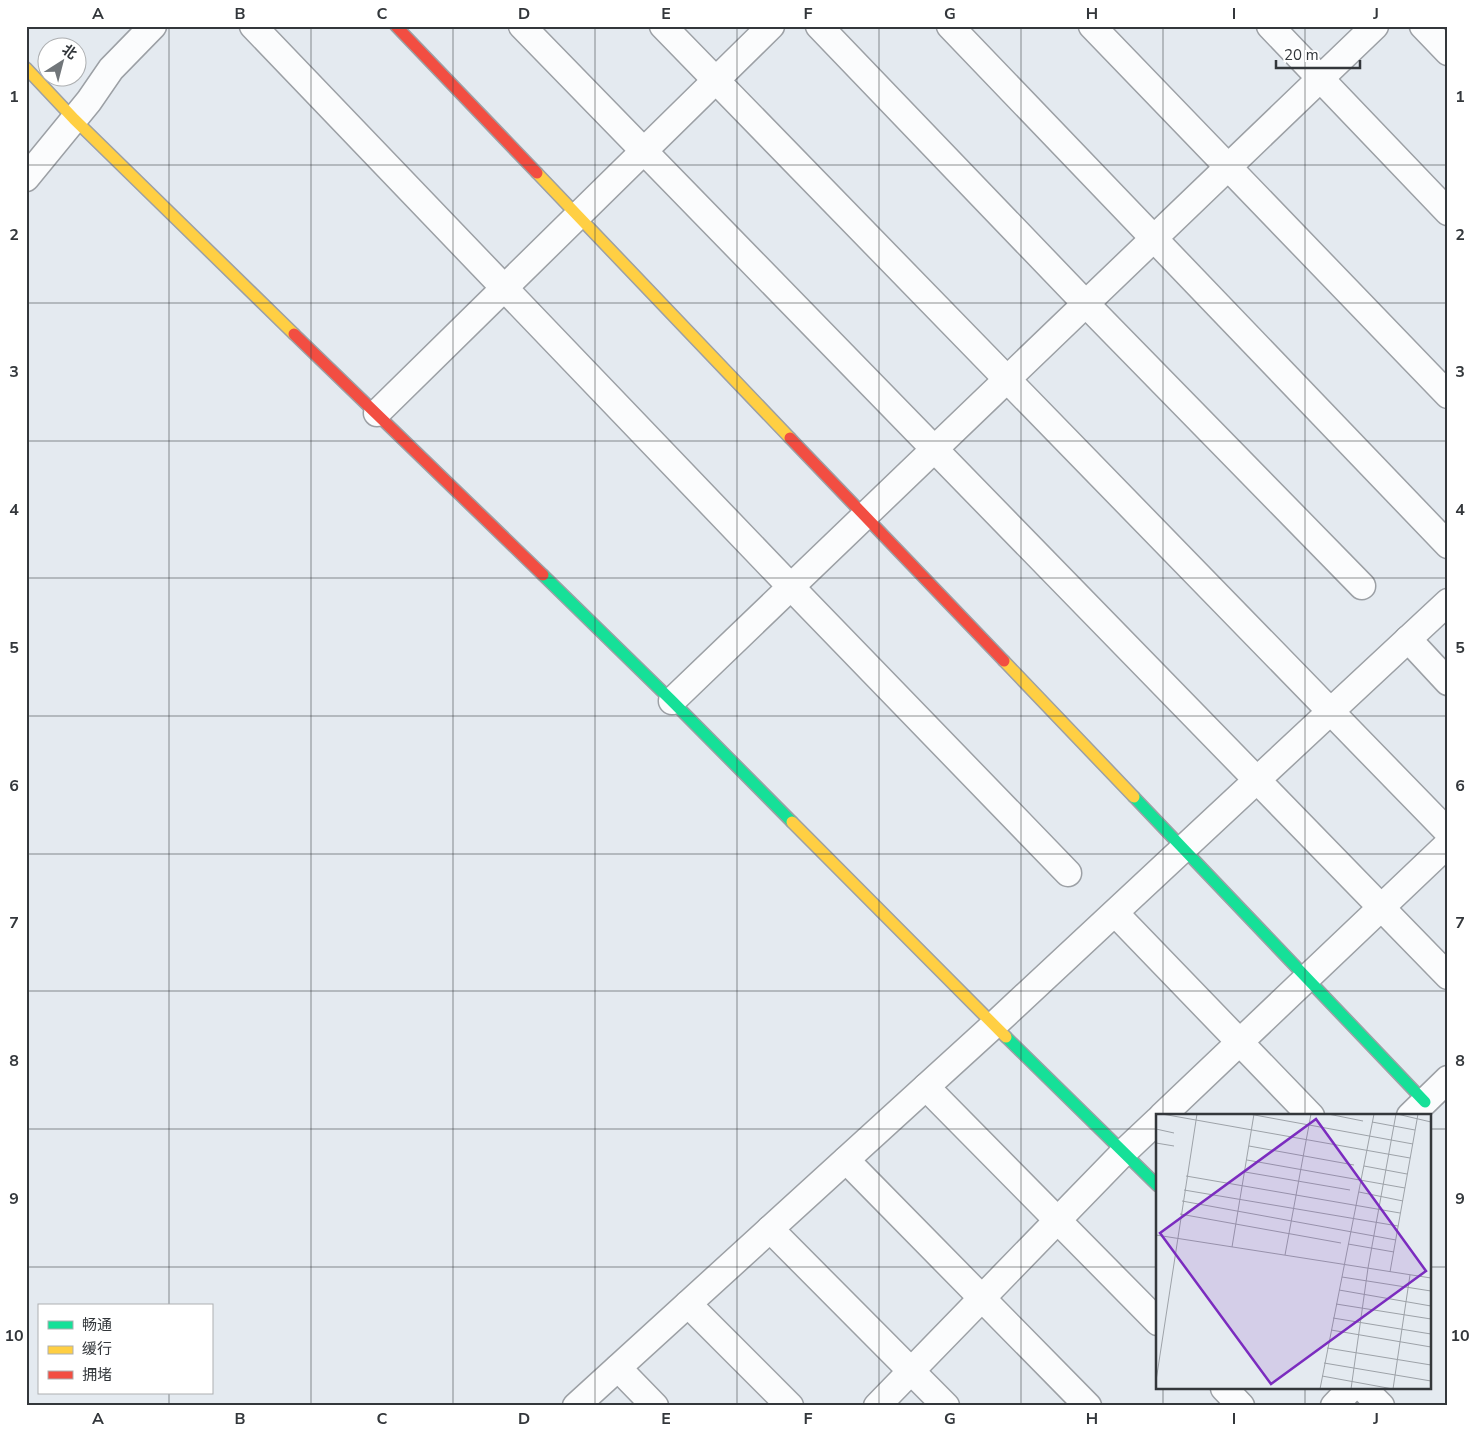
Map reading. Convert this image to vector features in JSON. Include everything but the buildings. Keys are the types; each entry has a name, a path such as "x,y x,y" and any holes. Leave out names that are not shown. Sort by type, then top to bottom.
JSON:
{"street":[{"path":"26,178 89,101 111,69 153,26"},
{"path":"253,26 1068,873"},
{"path":"396,26 1307,978 1418,1109 1448,1079"},
{"path":"522,26 1448,976"},
{"path":"664,26 1448,832"},
{"path":"377,413 771,26"},
{"path":"819,26 1086,304 1362,586"},
{"path":"950,26 1448,545"},
{"path":"1092,26 1448,396"},
{"path":"1270,26 1448,212"},
{"path":"672,701 1375,26"},
{"path":"1423,26 1448,52"},
{"path":"26,68 74,119 672,701 994,1025 1156,1184"},
{"path":"576,1406 994,1025 1448,602"},
{"path":"1408,639 1448,682"},
{"path":"1164,1114 1448,844"},
{"path":"1114,913 1309,1114"},
{"path":"926,1087 1156,1320"},
{"path":"877,1406 1124,1152 1156,1122"},
{"path":"846,1160 1088,1406"},
{"path":"770,1229 946,1406"},
{"path":"688,1304 790,1406"},
{"path":"618,1368 655,1406"},
{"path":"1226,1390 1241,1406"},
{"path":"1334,1406 1349,1390"},
{"path":"1365,1390 1381,1406"}],"traffic: fast":[{"path":"543,575 792,822"},
{"path":"1134,797 1425,1102"},
{"path":"1006,1037 1156,1184"}],"traffic: slow":[{"path":"26,68 74,119 294,334"},
{"path":"537,173 790,438"},
{"path":"1004,661 1134,797"},
{"path":"792,822 1006,1037"}],"traffic: jam":[{"path":"396,26 537,173"},
{"path":"294,334 543,575"},
{"path":"790,438 1004,661"}]}
